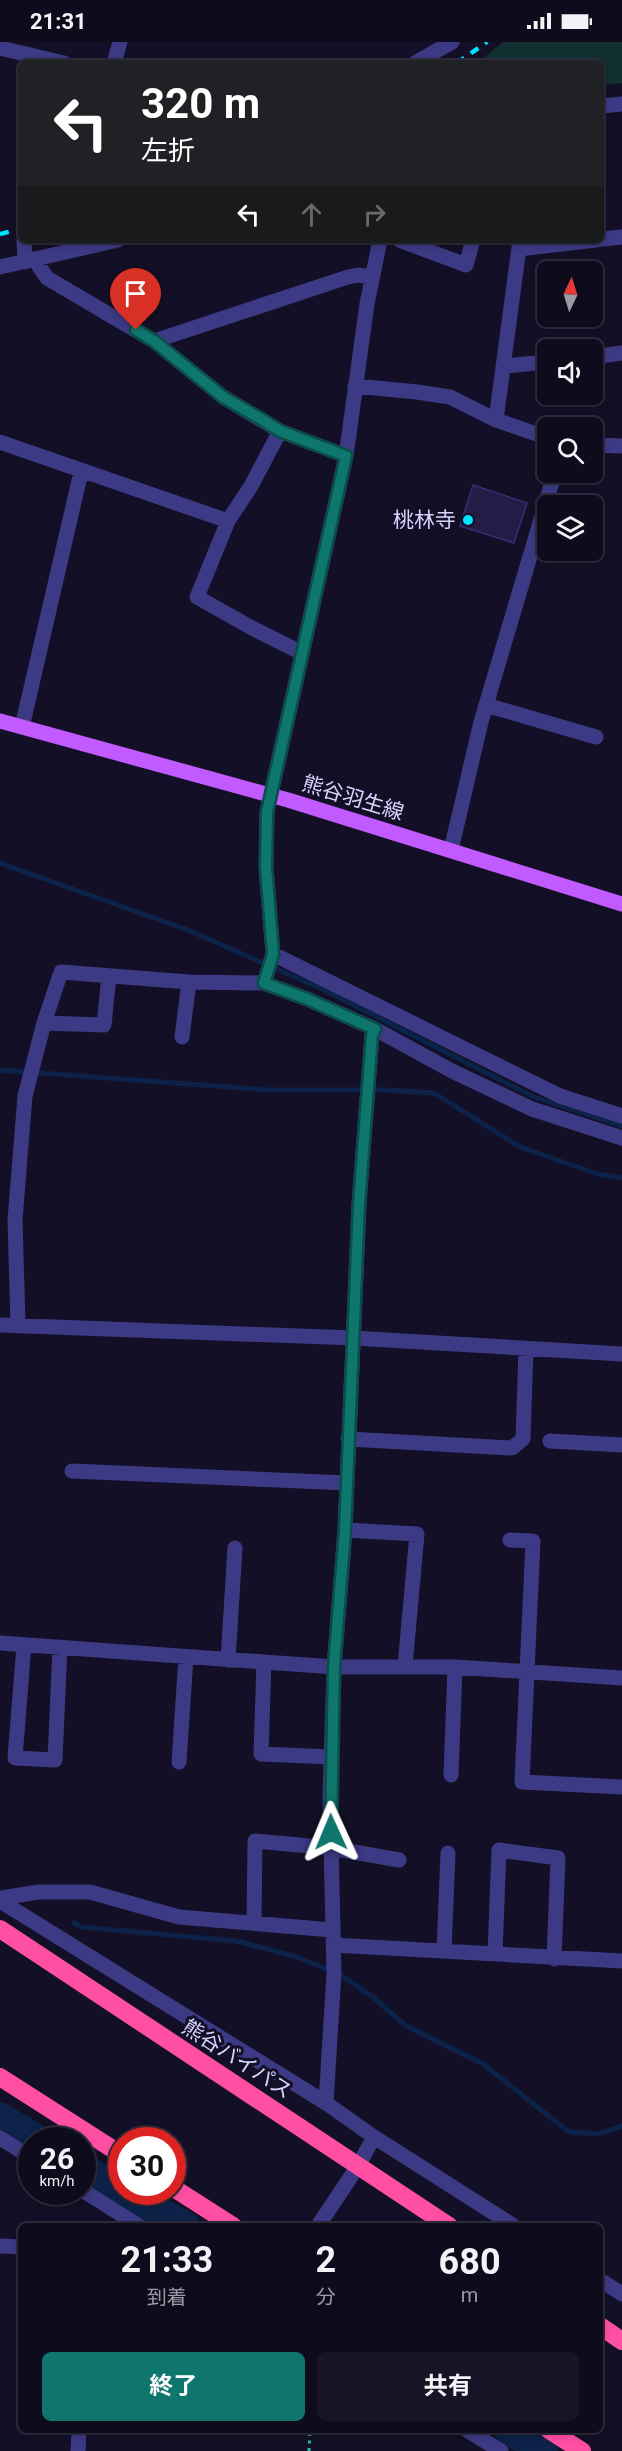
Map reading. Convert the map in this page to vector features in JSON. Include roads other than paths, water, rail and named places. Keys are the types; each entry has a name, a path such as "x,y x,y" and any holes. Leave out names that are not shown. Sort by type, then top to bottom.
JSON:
{"highway":[{"name":"熊谷バイパス","path":"0,1929 444,2223"},
{"path":"0,2068 7,2082 108,2146"},
{"path":"186,2196 228,2223"},
{"path":"603,2328 622,2341"},
{"path":"554,2433 582,2451"}],"main road":[{"name":"熊谷羽生線","path":"0,721 271,796 622,904"}],"street":[{"path":"115,60 120,42"},
{"path":"420,60 426,42"},
{"path":"422,60 452,42"},
{"path":"0,48 49,60"},
{"path":"604,106 622,104"},
{"path":"604,239 622,237"},
{"path":"25,243 30,261 47,278 154,341 223,397 280,431 346,456"},
{"path":"0,267 105,243"},
{"path":"379,243 372,276 346,456 265,830 269,967 307,999 375,1029 452,1071 532,1109 622,1138"},
{"path":"407,243 466,265 472,243"},
{"path":"496,420 520,244 539,243"},
{"path":"154,341 348,277 372,276"},
{"path":"603,356 622,353"},
{"path":"504,366 537,363"},
{"path":"355,386 417,392 450,398 496,420 537,434"},
{"path":"280,431 251,486 228,521 197,597 302,653"},
{"path":"0,442 81,472 228,521"},
{"path":"603,445 622,446"},
{"path":"22,727 81,472"},
{"path":"451,850 486,705 552,483"},
{"path":"486,705 596,737"},
{"path":"18,1324 8,1210 25,1095 61,972 189,982 269,967 560,1096 622,1116"},
{"path":"45,1023 104,1025 109,976"},
{"path":"182,1037 189,982"},
{"path":"326,2103 333,1974 331,1756 334,1667 345,1530 359,1204 372,1035 375,1029"},
{"path":"0,1325 353,1338 622,1354"},
{"path":"348,1439 512,1448 523,1439 526,1348"},
{"path":"550,1441 622,1445"},
{"path":"72,1471 347,1483"},
{"path":"345,1530 417,1534 405,1666"},
{"path":"510,1540 533,1541 522,1782 622,1787"},
{"path":"228,1659 235,1548"},
{"path":"0,1643 334,1667 405,1666 622,1678"},
{"path":"24,1645 15,1758 56,1760 60,1647"},
{"path":"179,1762 186,1657"},
{"path":"264,1662 261,1754 331,1756"},
{"path":"451,1775 456,1668"},
{"path":"254,1923 255,1841 331,1848 399,1860"},
{"path":"495,1954 499,1850 558,1858 554,1959"},
{"path":"444,1950 448,1853"},
{"path":"0,1899 39,1892 90,1892 179,1917 254,1923 333,1937 444,1950 554,1959 622,1961"},
{"path":"0,1899 326,2103 374,2137 509,2223"},
{"path":"320,2223 358,2166 374,2137"},
{"path":"0,2138 18,2149"},
{"path":"96,2199 134,2223"},
{"path":"0,2246 18,2247"},
{"path":"603,2282 622,2294"},
{"path":"78,2451 79,2433"},
{"path":"472,2433 501,2451"}],"waterway":[{"path":"0,863 188,930 320,988 534,1097 622,1126"},
{"path":"0,1070 268,1090 385,1090 434,1093 520,1147 598,1174 622,1178"},
{"path":"74,1923 81,1927 236,1941 294,1956 339,1974 373,1997 406,2026 483,2064 569,2132 598,2134 622,2126"},
{"path":"0,2117 18,2128"},
{"path":"96,2176 108,2183"},
{"path":"147,2205 180,2223"},
{"path":"515,2433 543,2451"}],"railway":[{"path":"461,60 487,42"},
{"path":"0,234 18,230"}],"place":[{"name":"桃林寺","path":"468,520"}]}
